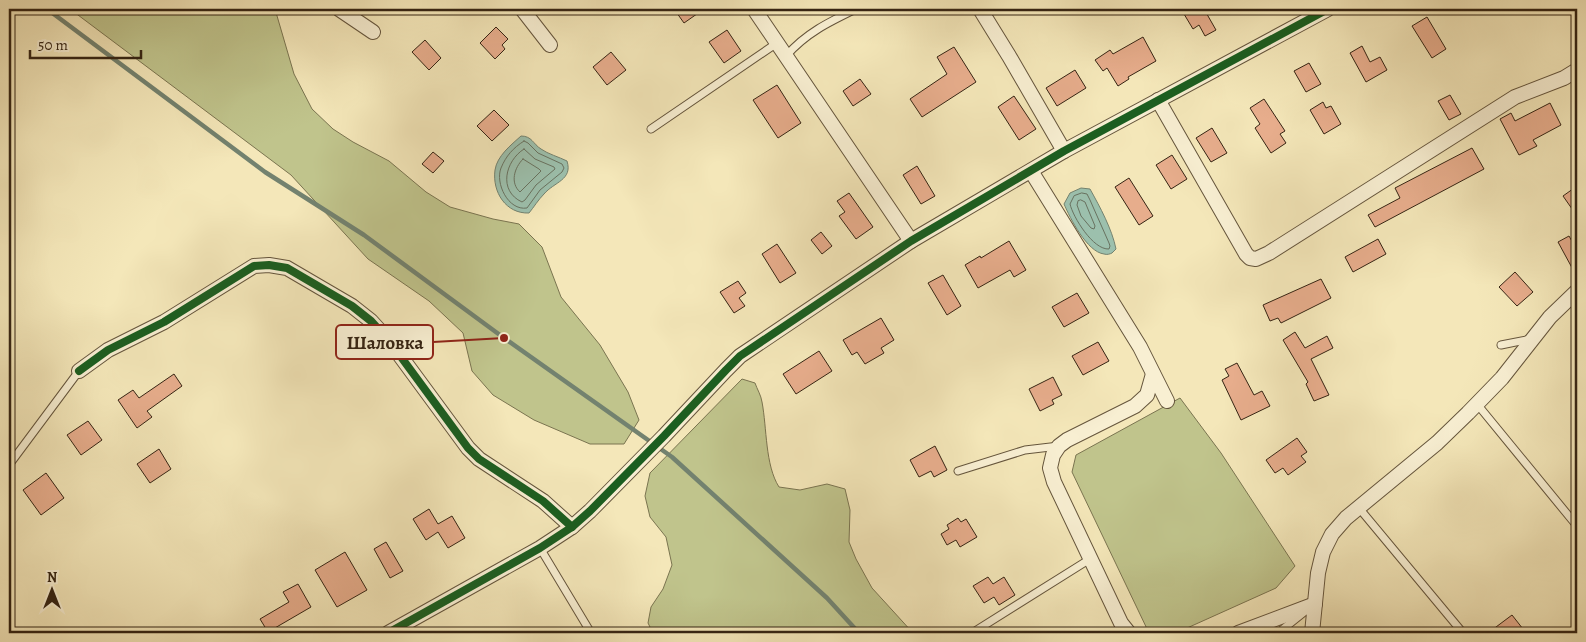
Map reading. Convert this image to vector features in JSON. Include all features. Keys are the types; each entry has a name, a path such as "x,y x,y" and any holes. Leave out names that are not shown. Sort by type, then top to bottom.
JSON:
{"street":[{"path":"339,9 373,32"},
{"path":"522,9 550,45"},
{"path":"754,9 911,241"},
{"path":"980,9 1010,56 1064,150"},
{"path":"388,633 540,548 572,527 664,436 740,356 911,241 1064,150 1328,9"},
{"path":"1158,100 1246,254 1250,258 1256,259 1269,253 1515,97 1564,78 1577,70"},
{"path":"1031,170 1140,347 1167,401"},
{"path":"79,371 108,350 164,322 254,266 269,265 287,268 352,306 371,321 390,342 468,448 479,459 544,501 572,527"},
{"path":"1312,633 1318,573 1323,552 1332,534 1346,518 1437,443 1477,404 1502,378 1550,317 1577,291"},
{"path":"1129,633 1121,623 1090,559 1054,482 1050,468 1059,446 1067,440 1135,406 1147,395 1153,374"},
{"path":"1238,633 1315,604"}],"lane":[{"path":"786,56 807,36 856,9"},
{"path":"651,129 777,43"},
{"path":"1501,345 1534,338"},
{"path":"9,465 79,371"},
{"path":"1477,404 1577,526"},
{"path":"958,471 1025,450 1059,446"},
{"path":"1359,508 1463,633"},
{"path":"540,548 591,633"},
{"path":"972,633 1090,559"},
{"path":"1278,633 1315,604"}],"green space":[{"path":"70,9 275,9 294,74 312,109 333,129 389,161 426,192 450,207 519,224 542,247 561,297 600,345 628,392 639,420 624,444 590,444 534,420 493,395 472,371 463,333 429,301 368,259 291,175"},
{"path":"742,379 755,383 761,397 771,468 779,487 800,490 827,484 845,489 850,510 849,542 856,559 872,588 913,633 653,633 648,623 651,607 663,589 672,565 666,537 650,517 645,496 650,473"},
{"path":"1180,398 1221,453 1295,566 1276,588 1176,633 1149,633 1072,472 1076,455"}],"water":[{"path":"521,136 530,139 544,151 567,161 568,167 565,177 544,194 529,213 514,210 507,206 498,194 495,178 498,160"},
{"path":"1081,188 1090,189 1105,218 1116,249 1112,253 1104,254 1098,252 1085,241 1064,204 1070,193"}],"building":[{"path":"674,9 704,9 684,23"},
{"path":"1181,9 1204,9 1216,30 1205,36 1199,25 1193,29"},
{"path":"1427,17 1446,49 1432,58 1412,26"},
{"path":"496,27 508,39 502,45 505,49 495,59 480,43"},
{"path":"727,30 741,51 724,63 709,42"},
{"path":"1143,37 1156,61 1128,77 1129,79 1118,86 1107,68 1103,71 1095,60 1110,50 1113,54"},
{"path":"425,40 441,58 429,70 412,52"},
{"path":"1362,46 1370,62 1380,57 1387,70 1366,82 1350,53"},
{"path":"954,47 976,82 922,117 910,99 947,74 937,57"},
{"path":"611,52 626,70 607,85 593,67"},
{"path":"1309,63 1321,84 1306,92 1294,71"},
{"path":"1075,70 1086,88 1057,106 1046,88"},
{"path":"860,79 871,94 853,106 843,91"},
{"path":"777,85 801,123 778,138 753,100"},
{"path":"1450,95 1461,114 1449,120 1438,101"},
{"path":"1014,96 1036,129 1019,140 998,107"},
{"path":"1264,99 1285,131 1280,134 1286,143 1271,153 1255,128 1260,124 1250,108"},
{"path":"1323,102 1326,108 1331,106 1341,124 1324,134 1310,110"},
{"path":"1550,103 1561,125 1533,140 1537,146 1519,155 1500,119 1511,113 1515,121"},
{"path":"494,110 509,125 492,141 477,126"},
{"path":"1212,128 1227,153 1211,162 1196,138"},
{"path":"1472,148 1484,169 1375,227 1368,215 1400,198 1395,188"},
{"path":"433,152 444,161 433,173 422,164"},
{"path":"1172,155 1187,179 1171,189 1156,165"},
{"path":"917,166 935,196 921,204 903,175"},
{"path":"1129,178 1153,216 1139,225 1115,187"},
{"path":"1577,186 1577,216 1563,196"},
{"path":"849,193 873,227 856,239 839,216 845,212 837,201"},
{"path":"821,232 832,246 822,254 811,240"},
{"path":"1569,236 1577,250 1577,277 1558,242"},
{"path":"1378,239 1386,254 1353,272 1345,257"},
{"path":"1009,241 1026,270 1014,277 1010,270 978,288 965,265 980,256 981,258"},
{"path":"777,244 796,273 780,283 762,254"},
{"path":"1515,272 1533,292 1517,306 1499,287"},
{"path":"943,275 961,306 947,315 928,283"},
{"path":"1321,279 1331,298 1281,323 1278,318 1270,321 1263,305"},
{"path":"738,281 746,293 739,298 745,306 734,313 720,292"},
{"path":"1077,293 1089,313 1064,327 1052,307"},
{"path":"881,318 894,340 881,348 884,353 865,364 857,352 852,355 843,340"},
{"path":"1295,332 1305,348 1327,336 1333,348 1311,359 1329,395 1314,401 1306,384 1308,382 1283,340"},
{"path":"1098,342 1109,361 1083,375 1072,356"},
{"path":"819,351 832,371 796,394 783,374"},
{"path":"1237,363 1254,395 1262,391 1270,406 1241,420 1222,380 1229,376 1225,369"},
{"path":"174,374 182,386 147,411 152,417 137,428 118,400 133,390 139,398"},
{"path":"1053,377 1062,395 1052,400 1054,404 1040,411 1029,389"},
{"path":"88,421 102,440 81,455 67,435"},
{"path":"1297,438 1307,452 1301,456 1306,462 1288,475 1283,468 1275,473 1266,460"},
{"path":"935,446 947,470 934,477 931,471 919,477 910,460"},
{"path":"159,449 171,469 150,483 137,464"},
{"path":"46,473 64,498 41,515 23,490"},
{"path":"429,509 438,524 452,516 465,538 448,548 438,532 426,540 413,519"},
{"path":"958,518 961,522 966,519 977,537 960,547 956,540 947,545 941,534 949,529 947,525"},
{"path":"386,542 403,571 390,578 374,549"},
{"path":"345,552 367,590 337,607 315,570"},
{"path":"988,577 993,584 1004,577 1015,595 999,605 994,597 984,603 973,586"},
{"path":"298,584 311,607 268,632 260,619 289,602 283,592"},
{"path":"1512,615 1523,629 1517,633 1488,633"}],"waterway":[{"path":"47,9 265,172 364,235 504,338 672,457 827,598 859,633"}],"cycle path":[{"path":"388,633 540,548 572,527 664,436 740,356 911,241 1064,151 1328,9"},
{"path":"79,371 108,350 164,322 254,266 269,265 287,268 352,306 371,321 390,342 468,448 479,459 543,501 572,527"}],"place":[{"name":"Шаловка","path":"504,338"}]}
